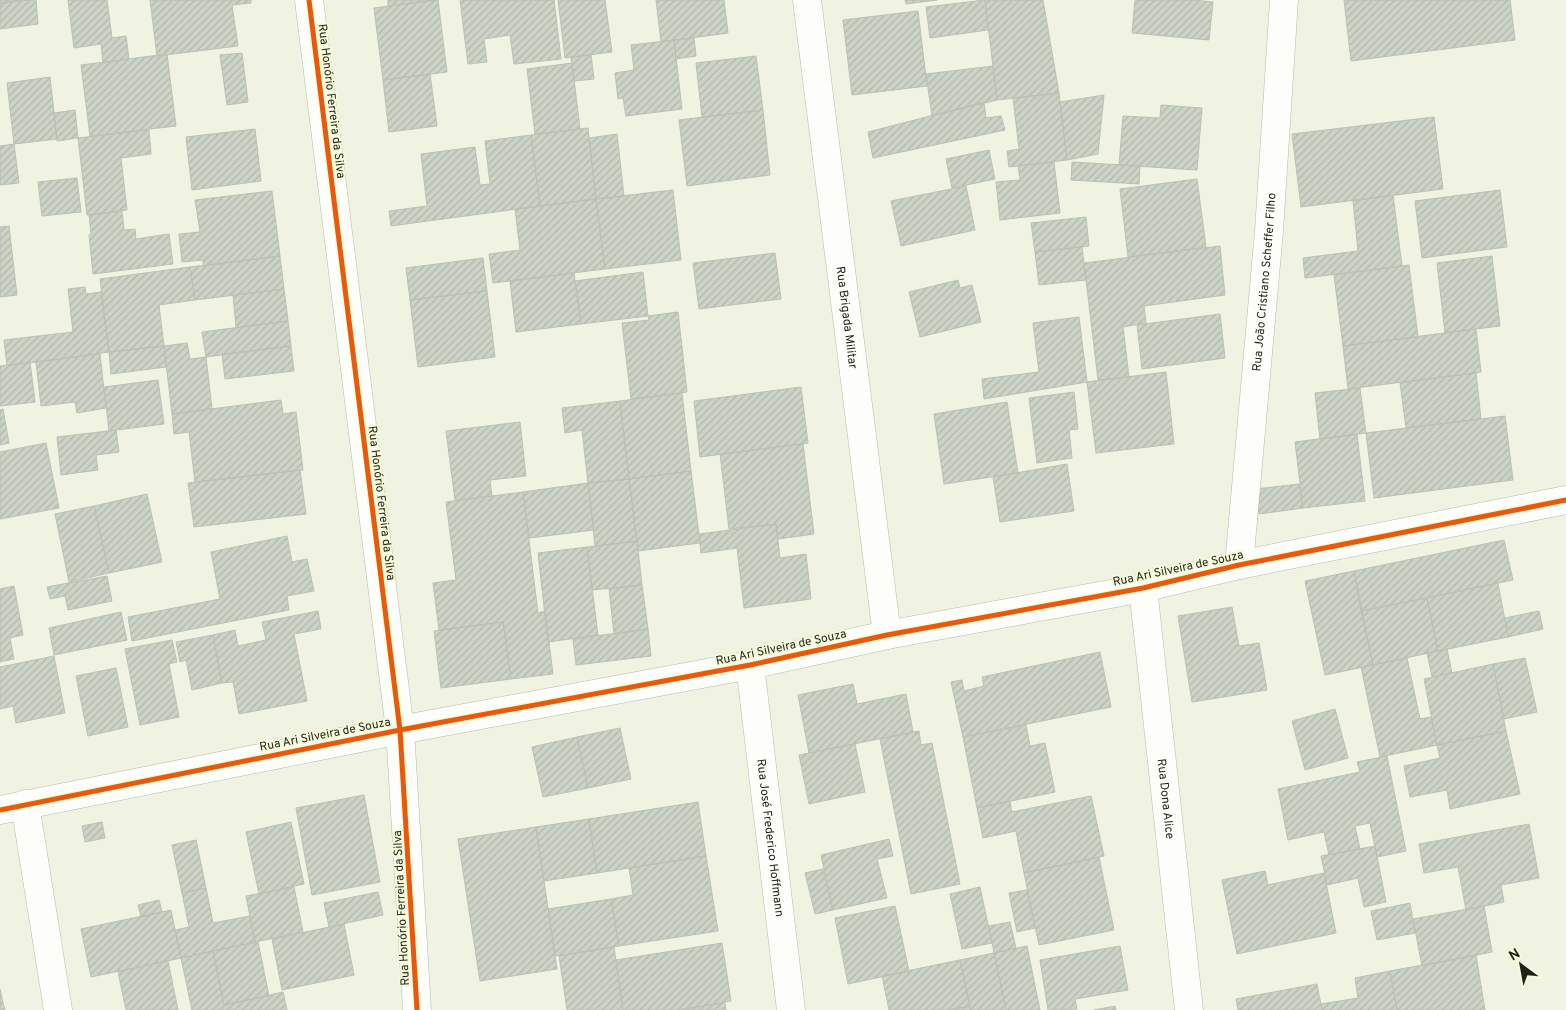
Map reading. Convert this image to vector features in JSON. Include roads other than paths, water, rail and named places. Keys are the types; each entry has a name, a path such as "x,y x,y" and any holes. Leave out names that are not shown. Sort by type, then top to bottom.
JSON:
{"street":[{"name":"Rua Honório Ferreira da Silva","path":"309,0 400,730 417,1010"},
{"name":"Rua Brigada Militar","path":"807,0 887,634"},
{"name":"Rua João Cristiano Scheffer Filho","path":"1240,565 1270,230 1284,0"},
{"name":"Rua Ari Silveira de Souza","path":"12,807 400,730 750,665 887,634 1143,588 1240,565 1566,500"},
{"name":"Rua Dona Alice","path":"1143,588 1189,1010"},
{"name":"Rua José Frederico Hoffmann","path":"750,665 791,1010"},
{"path":"12,807 58,1010"}]}
